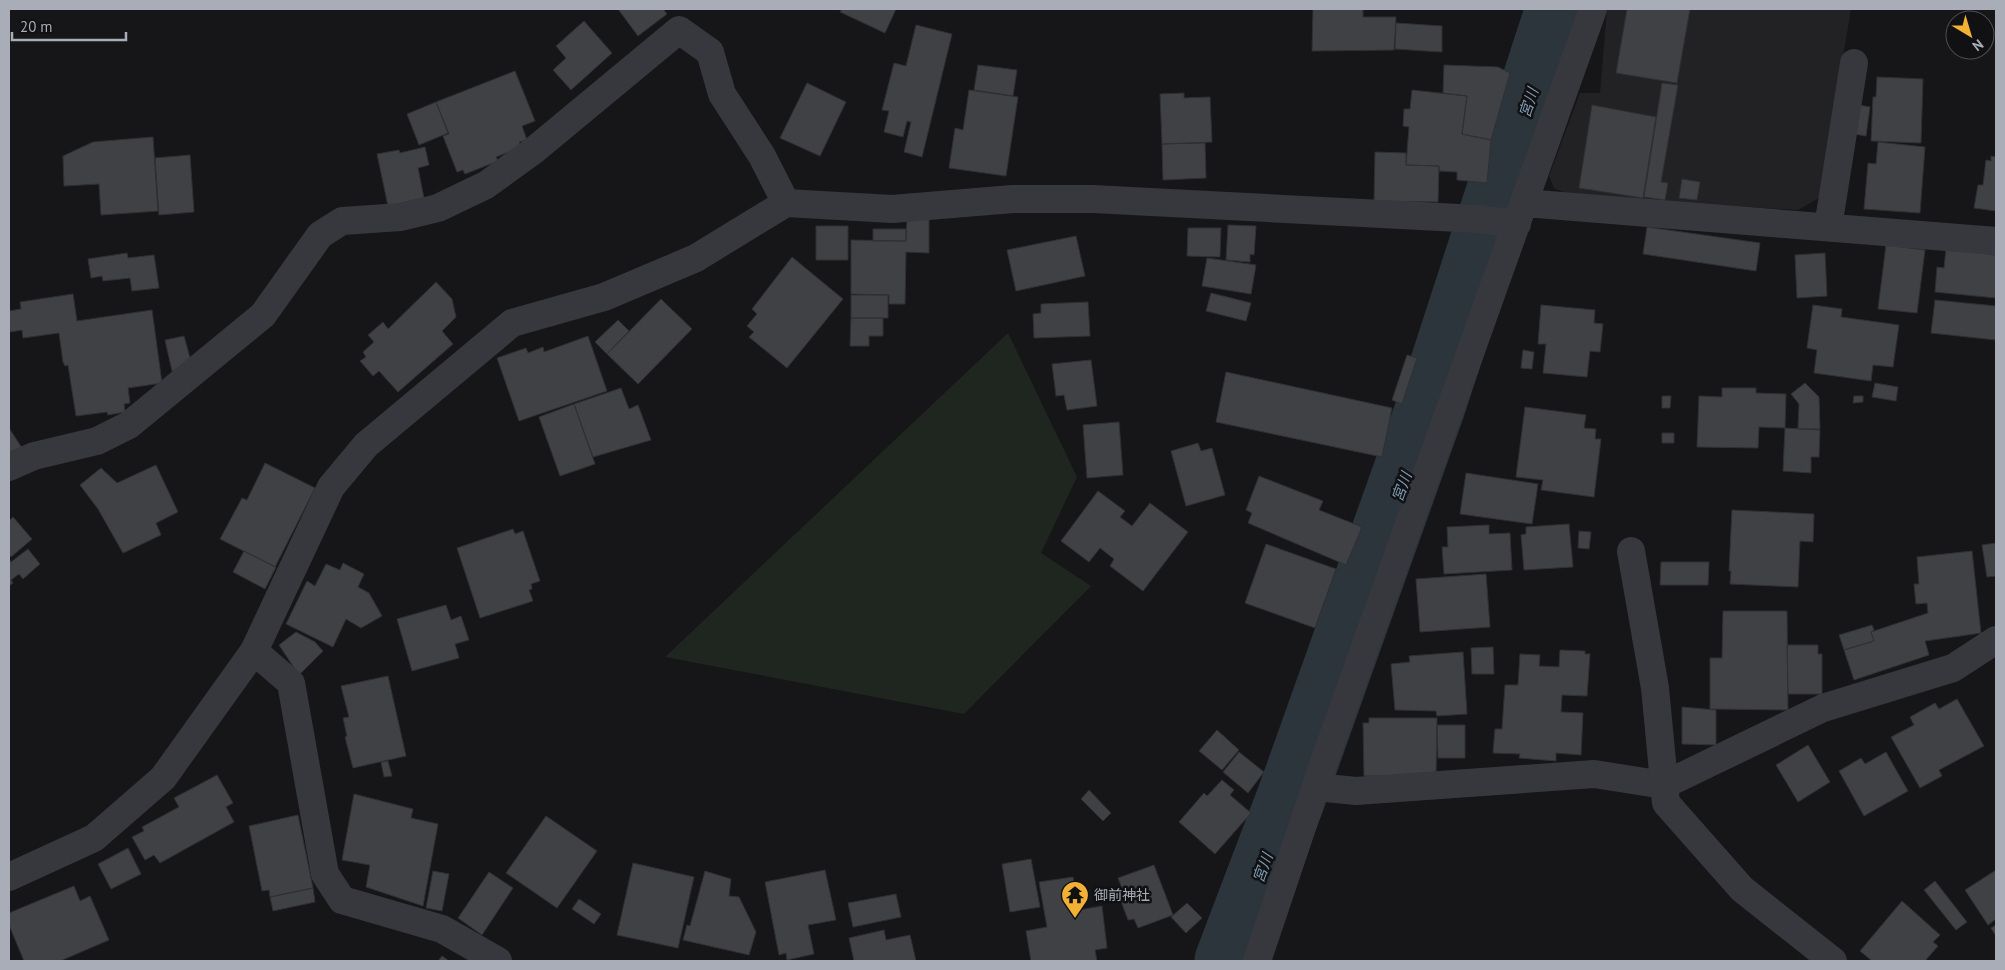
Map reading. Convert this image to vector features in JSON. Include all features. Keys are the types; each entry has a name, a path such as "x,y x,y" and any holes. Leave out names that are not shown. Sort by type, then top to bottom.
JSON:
{"street":[{"path":"1257,961 1316,786 1515,216 1593,9"},
{"path":"9,468 34,456 97,441 129,425 263,315 320,235 342,220 401,217 438,208 486,185 533,151 679,30 710,52 722,94 762,156 786,203"},
{"path":"1828,228 1854,62"},
{"path":"9,878 94,838 162,778 254,651 331,487 366,445 512,323 604,297 696,258 786,203 892,209 1013,199 1093,199 1478,218 1515,216 1828,228 1996,241"},
{"path":"1631,551 1655,688 1666,802 1742,889 1833,961"},
{"path":"1316,786 1356,791 1594,774 1664,784 1824,708 1953,668 1996,640"},
{"path":"254,651 291,683 325,874 342,900 442,928 498,961"}],"shaded area":[{"path":"1607,9 1851,9 1819,198 1798,210 1573,196 1554,188 1549,176 1580,93 1600,93"},
{"path":"1008,333 1077,477 1041,553 1091,586 964,714 665,657"}],"building":[{"path":"618,9 663,9 667,14 638,36"},
{"path":"842,9 896,9 885,33 840,12"},
{"path":"1313,9 1363,9 1363,17 1396,17 1394,50 1312,51"},
{"path":"1627,9 1690,9 1677,83 1616,73"},
{"path":"584,21 612,53 571,90 553,70 566,58 556,46"},
{"path":"1396,23 1442,26 1442,52 1395,49"},
{"path":"916,25 952,34 922,157 904,152 911,122 907,121 903,137 884,132 889,111 882,110 894,63 906,66"},
{"path":"978,65 1017,70 1013,96 974,90"},
{"path":"1444,65 1498,67 1510,73 1491,140 1462,134 1467,96 1443,93"},
{"path":"515,71 535,121 522,126 527,140 519,142 521,145 516,149 496,157 498,161 465,174 463,170 457,172 443,136 449,134 436,102"},
{"path":"1877,77 1923,79 1921,143 1871,141 1873,97 1876,97"},
{"path":"807,83 846,102 820,156 780,138"},
{"path":"1662,83 1678,85 1661,182 1668,183 1665,200 1644,197"},
{"path":"969,90 1018,97 1006,176 949,168 955,128 963,130"},
{"path":"1412,90 1467,96 1462,134 1491,140 1487,183 1457,180 1457,172 1439,171 1439,166 1406,165 1409,127 1403,126 1404,109 1410,109"},
{"path":"1184,93 1184,98 1210,97 1212,142 1162,144 1160,94"},
{"path":"436,102 448,133 419,145 407,114"},
{"path":"1592,105 1656,117 1643,198 1579,188"},
{"path":"1859,105 1870,107 1866,136 1854,134"},
{"path":"153,137 158,211 101,215 99,184 64,186 63,156 93,142"},
{"path":"1878,142 1925,147 1920,213 1864,209 1868,163 1876,164"},
{"path":"1205,143 1206,178 1163,180 1162,144"},
{"path":"425,147 429,165 418,168 424,198 388,206 377,154 399,150 400,153"},
{"path":"1375,152 1406,153 1406,165 1439,166 1438,202 1374,201"},
{"path":"190,155 194,212 159,215 155,158"},
{"path":"1991,156 1996,157 1996,211 1974,208 1978,185 1983,185 1986,160 1991,161"},
{"path":"1682,179 1700,182 1697,200 1679,198"},
{"path":"907,218 929,218 929,253 906,252 905,304 889,304 889,295 851,294 851,240 906,241"},
{"path":"1228,225 1256,226 1254,255 1250,254 1250,262 1226,260"},
{"path":"816,226 848,226 848,260 816,260"},
{"path":"1647,227 1760,243 1756,271 1643,254"},
{"path":"1188,228 1221,228 1220,257 1187,256"},
{"path":"873,229 906,229 906,241 873,241"},
{"path":"1076,236 1085,276 1016,291 1007,250"},
{"path":"1886,245 1925,250 1917,313 1878,309"},
{"path":"1946,249 1996,255 1996,298 1935,292 1937,267 1944,268"},
{"path":"127,253 128,258 154,255 159,288 132,291 130,278 103,281 102,276 91,278 88,259"},
{"path":"1825,253 1827,296 1797,298 1795,255"},
{"path":"792,257 843,299 787,368 749,337 754,332 747,326 757,314 752,309"},
{"path":"1207,258 1256,265 1251,294 1202,286"},
{"path":"436,282 452,299 456,317 442,331 453,344 398,392 379,371 373,376 360,361 366,357 363,352 374,342 368,335 383,322 388,329"},
{"path":"1211,293 1251,303 1246,321 1206,311"},
{"path":"73,294 77,321 152,310 162,383 128,388 130,403 124,404 125,412 108,415 107,412 76,416 68,365 65,366 63,362 59,333 23,338 22,330 10,332 9,311 21,309 20,302"},
{"path":"851,295 888,295 888,318 851,318"},
{"path":"661,299 692,329 638,384 607,354"},
{"path":"1935,300 1996,306 1996,340 1931,333"},
{"path":"1088,302 1090,336 1034,338 1033,314 1041,313 1041,304"},
{"path":"1541,305 1595,310 1594,323 1603,324 1600,352 1590,351 1587,377 1543,373 1546,344 1538,344"},
{"path":"1813,305 1842,309 1841,317 1899,325 1893,367 1873,365 1871,381 1814,373 1817,350 1807,348"},
{"path":"851,318 883,318 883,336 869,336 869,346 850,346"},
{"path":"618,320 629,331 607,354 595,342"},
{"path":"184,336 192,365 172,371 165,340"},
{"path":"588,336 607,391 519,421 497,358 526,348 528,353 543,347 544,352"},
{"path":"1523,350 1534,352 1532,369 1521,368"},
{"path":"1407,355 1417,358 1402,404 1392,400"},
{"path":"1091,360 1097,406 1067,410 1064,395 1056,396 1052,364"},
{"path":"1226,372 1392,408 1382,457 1216,422"},
{"path":"1805,383 1819,397 1820,429 1798,429 1799,404 1791,394"},
{"path":"1875,383 1898,387 1896,401 1872,397"},
{"path":"621,388 629,409 638,405 651,440 593,457 574,404"},
{"path":"1722,388 1756,388 1756,393 1786,394 1785,428 1759,427 1758,448 1697,447 1699,396 1722,397"},
{"path":"1662,396 1671,396 1670,408 1662,408"},
{"path":"1854,396 1863,396 1863,402 1853,403"},
{"path":"574,404 595,464 560,476 539,417"},
{"path":"1525,407 1586,415 1584,428 1596,429 1595,439 1601,439 1594,497 1541,490 1543,480 1516,477"},
{"path":"1119,422 1123,475 1087,478 1083,425"},
{"path":"9,428 22,448 9,456"},
{"path":"1785,428 1820,430 1819,457 1811,457 1811,473 1783,471"},
{"path":"1662,433 1674,433 1674,443 1662,443"},
{"path":"1198,443 1201,451 1212,448 1225,495 1186,506 1171,451"},
{"path":"265,463 315,488 275,567 220,539 242,498 247,500"},
{"path":"156,465 178,512 156,523 161,535 123,553 98,509 80,485 101,468 117,483"},
{"path":"1466,473 1538,484 1532,524 1460,514"},
{"path":"1259,476 1323,501 1319,510 1362,527 1346,565 1248,523 1252,513 1246,510"},
{"path":"1098,491 1125,511 1120,517 1132,526 1150,503 1188,532 1143,591 1110,566 1114,559 1100,548 1089,562 1061,541"},
{"path":"1732,510 1814,514 1813,542 1800,541 1798,587 1730,584"},
{"path":"13,517 32,539 11,557 9,554 9,521"},
{"path":"1569,524 1573,567 1524,570 1521,535 1526,534 1526,527"},
{"path":"1489,525 1489,534 1510,533 1512,570 1444,574 1442,547 1448,547 1447,527"},
{"path":"513,529 515,534 523,531 540,581 531,584 532,589 529,590 533,601 480,618 457,548"},
{"path":"1579,531 1591,532 1589,549 1578,548"},
{"path":"1996,543 1996,576 1987,577 1982,545"},
{"path":"1266,544 1336,569 1315,628 1245,603"},
{"path":"28,549 40,564 23,579 19,574 11,580 13,583 9,586 9,559 11,562"},
{"path":"244,551 276,567 265,589 233,572"},
{"path":"1972,551 1981,633 1925,641 1929,655 1854,680 1844,650 1874,641 1871,632 1928,613 1927,603 1916,604 1914,584 1919,584 1917,557"},
{"path":"1661,562 1709,562 1708,585 1660,585"},
{"path":"343,563 364,574 358,587 369,593 382,616 361,628 346,619 333,647 286,624 307,581 315,586 326,564 340,570"},
{"path":"1486,574 1490,627 1420,632 1416,579"},
{"path":"446,605 451,620 461,616 469,640 455,644 459,658 412,671 397,619"},
{"path":"1723,611 1787,611 1788,710 1710,709 1710,658 1722,658"},
{"path":"1872,625 1874,630 1871,632 1874,641 1844,650 1839,635"},
{"path":"296,632 315,642 323,651 299,675 279,645"},
{"path":"1787,645 1818,645 1818,654 1822,654 1822,694 1788,694"},
{"path":"1493,647 1494,674 1472,674 1471,648"},
{"path":"1560,650 1585,651 1585,654 1590,654 1587,696 1562,695 1561,712 1583,713 1581,755 1556,753 1556,761 1519,758 1520,754 1493,753 1495,729 1502,729 1505,685 1518,685 1520,654 1540,655 1539,666 1559,667"},
{"path":"1463,652 1467,714 1437,716 1436,711 1395,710 1391,664 1410,662 1409,656"},
{"path":"388,676 406,756 353,768 345,737 347,736 343,718 349,717 341,686"},
{"path":"1957,699 1984,746 1939,770 1942,776 1920,788 1891,737 1914,725 1910,717 1935,703 1939,709"},
{"path":"1682,707 1716,710 1716,745 1682,744"},
{"path":"1369,718 1437,718 1436,776 1364,776 1363,723 1369,723"},
{"path":"1437,725 1465,725 1465,758 1438,758"},
{"path":"1217,730 1239,750 1222,770 1199,751"},
{"path":"1808,745 1830,782 1798,802 1776,765"},
{"path":"1239,752 1264,772 1248,793 1223,772"},
{"path":"1886,752 1908,791 1864,816 1839,771 1861,758 1865,764"},
{"path":"388,761 392,776 384,777 381,762"},
{"path":"217,775 233,803 226,807 234,822 160,863 154,855 145,860 132,837 144,831 142,827 179,807 174,798"},
{"path":"1222,780 1234,790 1230,795 1251,813 1215,854 1179,822 1204,793 1207,796"},
{"path":"1089,790 1111,813 1103,821 1081,799"},
{"path":"354,794 413,809 411,818 438,824 423,906 366,887 370,865 342,860"},
{"path":"298,815 313,888 270,897 269,890 262,891 249,826"},
{"path":"546,816 597,851 557,908 506,873"},
{"path":"128,848 141,874 111,889 98,864"},
{"path":"1031,859 1040,907 1010,912 1002,864"},
{"path":"633,863 694,877 678,948 617,935"},
{"path":"1154,865 1173,915 1138,928 1134,919 1128,920 1121,901 1126,899 1118,878"},
{"path":"825,870 836,920 808,925 814,954 787,960 786,953 779,955 765,882"},
{"path":"1996,870 1996,919 1988,925 1965,890"},
{"path":"433,871 449,874 442,911 426,908"},
{"path":"705,871 731,879 729,896 739,897 756,932 749,955 683,940 687,925 690,926"},
{"path":"489,872 513,888 482,935 458,918"},
{"name":"御前神社","path":"1073,877 1079,910 1102,906 1107,948 1095,950 1097,961 1031,961 1026,931 1047,927 1039,882"},
{"path":"1935,881 1967,922 1956,930 1924,890"},
{"path":"74,886 80,901 90,896 109,940 60,961 24,961 9,925 9,913"},
{"path":"313,888 315,902 273,911 270,897"},
{"path":"896,894 901,917 853,927 848,903"},
{"path":"579,899 601,914 594,924 572,909"},
{"path":"1902,901 1940,935 1933,942 1938,946 1925,961 1872,961 1860,951"},
{"path":"1187,903 1202,918 1186,933 1171,917"},
{"path":"1996,925 1996,936 1991,928"},
{"path":"884,930 886,940 910,935 916,961 854,961 849,938"},
{"path":"442,956 449,961 438,961"}],"waterway":[{"name":"宮川","path":"1229,961 1291,798 1431,406 1560,9"}],"place":[{"name":"御前神社","path":"1075,919"}]}
